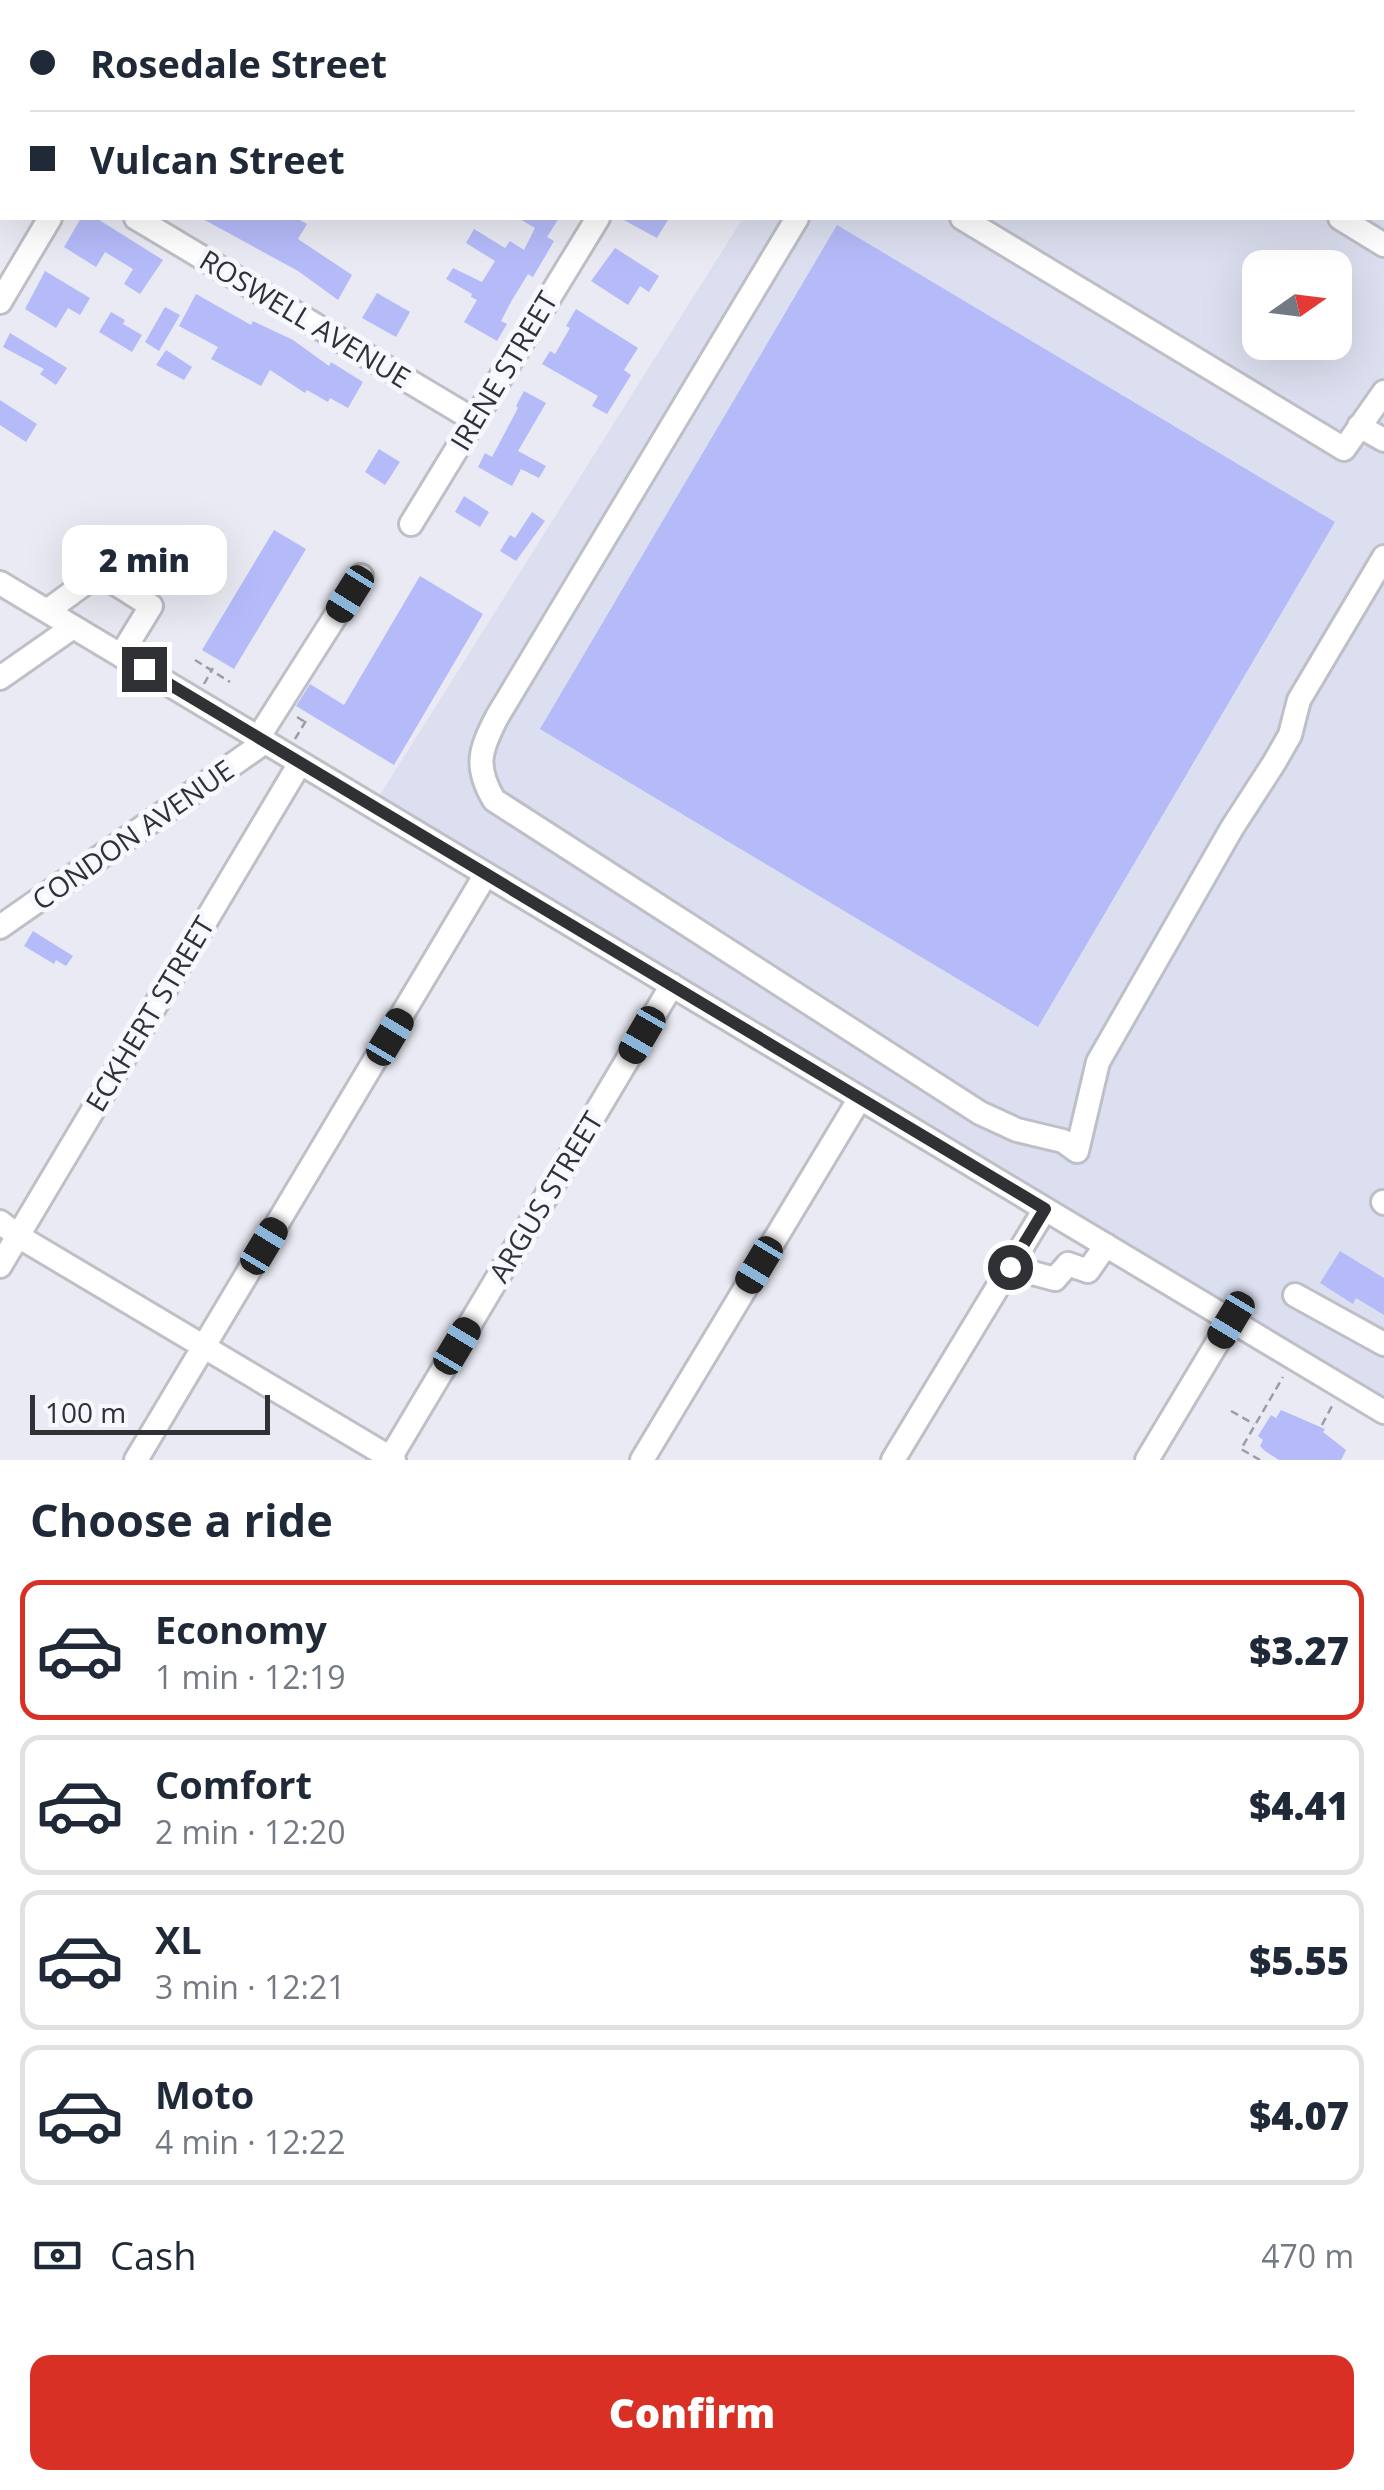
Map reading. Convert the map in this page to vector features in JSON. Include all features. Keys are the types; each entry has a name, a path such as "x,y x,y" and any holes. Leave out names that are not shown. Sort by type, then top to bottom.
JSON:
{"street":[{"path":"0,302 49,220"},
{"name":"ROSWELL AVENUE","path":"139,220 474,420"},
{"name":"IRENE STREET","path":"410,524 597,220"},
{"path":"797,220 496,717 481,748 482,779 494,800 980,1112 1017,1130 1063,1141 1077,1151 1098,1062 1232,828 1290,736 1299,700 1384,557"},
{"path":"965,220 1344,448 1384,392"},
{"path":"1343,220 1384,244"},
{"path":"1360,426 1384,440"},
{"path":"47,611 98,573 151,606 121,655"},
{"path":"262,740 361,576"},
{"path":"0,583 262,740 297,752 486,874 1384,1412"},
{"path":"0,678 73,626"},
{"name":"CONDON AVENUE","path":"0,927 262,740"},
{"name":"ECKHERT STREET","path":"0,1266 9,1229 297,752"},
{"path":"136,1460 486,874"},
{"name":"ARGUS STREET","path":"391,1459 672,985"},
{"path":"642,1460 860,1098"},
{"path":"893,1460 1045,1209"},
{"path":"9,1229 391,1459"},
{"path":"1010,1267 1055,1279 1068,1264 1088,1271 1106,1246"},
{"path":"1296,1295 1384,1344"},
{"path":"1147,1460 1231,1320"}],"path":[{"path":"194,660 230,682"},
{"path":"202,687 212,669"},
{"path":"297,752 307,719"},
{"path":"1260,1460 1241,1448 1286,1372"},
{"path":"1322,1425 1335,1402"},
{"path":"1231,1412 1255,1425"},
{"path":"1260,1417 1266,1421"}],"shaded area":[{"path":"742,220 1384,220 1384,1410 373,806"}],"building":[{"path":"80,220 99,220 163,260 140,294 124,284 133,269 105,252 96,267 64,247"},
{"path":"205,220 300,220 307,224 298,239 352,275 338,300 298,271"},
{"path":"521,220 558,220 547,237 554,241 533,277 528,274 512,300 501,321 507,324 497,341 464,322 477,300 446,279 453,268 482,282 495,261 466,243 474,229 505,248 510,241 524,250 535,228"},
{"path":"624,220 668,220 657,238"},
{"path":"837,225 1335,522 1038,1027 540,729"},
{"path":"615,248 659,276 649,292 640,286 628,305 591,281"},
{"path":"45,271 90,298 80,315 68,308 56,328 25,309"},
{"path":"377,293 410,312 396,337 362,318"},
{"path":"196,294 251,325 253,321 293,340 329,366 331,362 363,382 348,408 330,398 328,402 307,390 305,393 270,370 261,386 211,359 218,347 179,326"},
{"path":"165,307 180,315 159,351 145,342"},
{"path":"576,309 638,348 624,370 631,375 607,414 592,406 598,396 542,364 550,351 555,354"},
{"path":"111,312 142,335 132,352 99,332"},
{"path":"10,333 67,368 56,385 40,374 44,369 3,347"},
{"path":"166,350 192,367 184,380 156,365"},
{"path":"524,391 546,403 518,451 546,466 539,478 521,469 512,486 478,467 485,453 492,457"},
{"path":"0,400 37,424 26,442 0,425"},
{"path":"379,449 400,462 385,485 365,472"},
{"path":"464,496 489,512 480,527 455,512"},
{"path":"532,512 545,521 516,561 500,551 510,535 515,538"},
{"path":"274,530 306,549 234,669 202,650"},
{"path":"420,576 483,614 394,765 296,706 310,684 344,705"},
{"path":"33,931 73,956 66,966 56,960 54,964 24,946"},
{"path":"1340,1251 1384,1278 1384,1315 1356,1298 1353,1304 1320,1283"},
{"path":"1281,1410 1325,1429 1323,1432 1346,1450 1341,1460 1279,1460 1265,1451 1258,1436 1271,1415 1276,1418"}],"route":[{"path":"144,669 1045,1209 1010,1267"}]}
